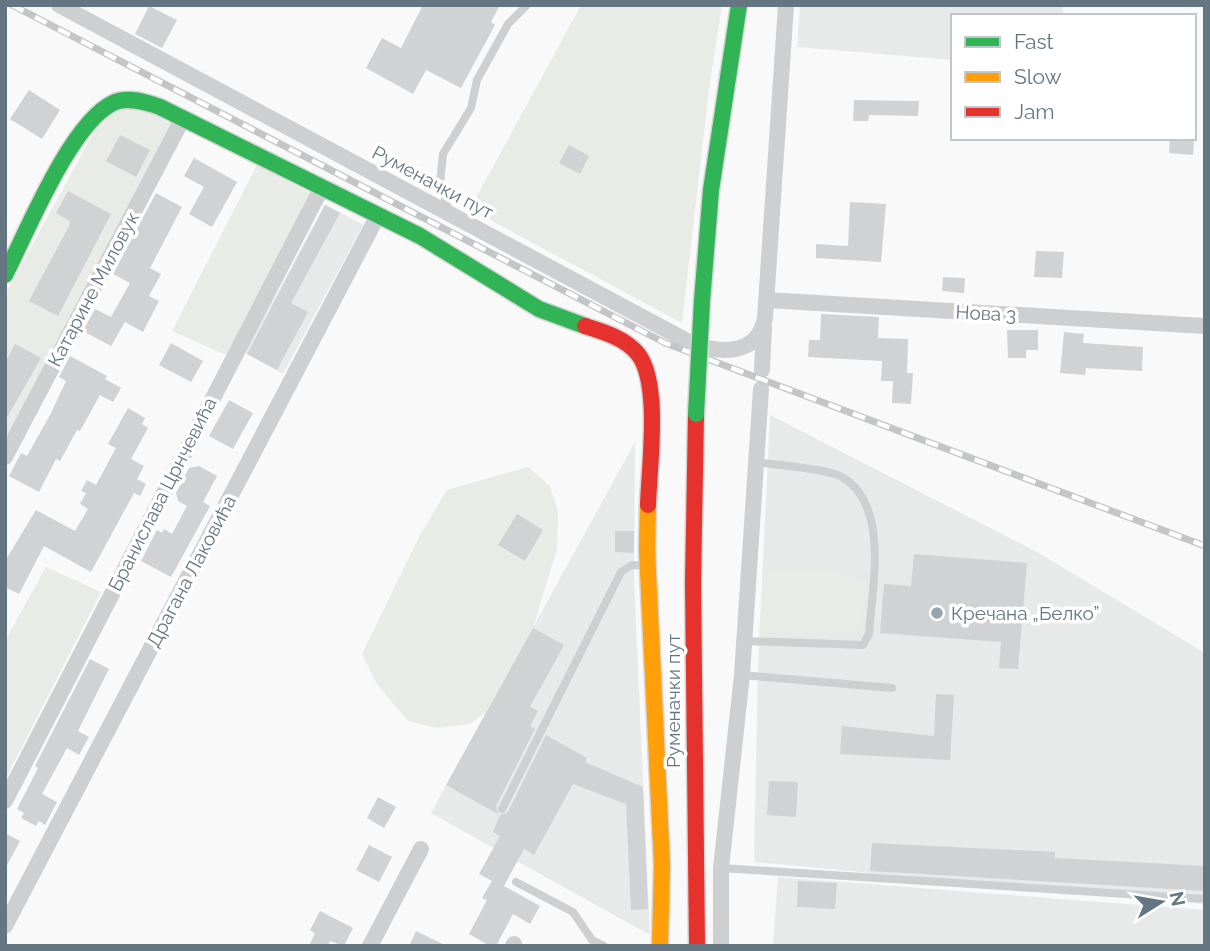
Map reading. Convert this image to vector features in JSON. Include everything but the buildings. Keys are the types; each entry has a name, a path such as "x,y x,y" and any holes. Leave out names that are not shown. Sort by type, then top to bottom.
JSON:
{"street":[{"name":"Руменачки пут","path":"59,5 706,349 741,349 758,336 765,321"},
{"name":"Руменачки пут","path":"697,946 693,610 696,414 711,190 739,5"},
{"path":"762,370 786,5"},
{"path":"5,275 88,123 110,103 148,103 377,217 410,229 541,310 617,338 637,353 647,372 650,397 648,566 662,865 660,946"},
{"name":"Катарине Миловук","path":"5,457 182,120"},
{"name":"Бранислава Црнчевића","path":"5,801 321,189"},
{"name":"Драгана Лаковића","path":"5,926 377,217"},
{"name":"Нова 3","path":"768,300 1205,326"},
{"path":"721,946 721,868 742,675 761,389"},
{"path":"370,946 421,849"}],"lane":[{"path":"450,215 440,183 443,154 471,107 477,80 502,35 520,8 527,5"},
{"path":"744,641 863,645 869,634 874,557 872,524 863,498 841,475 757,462"},
{"path":"502,809 621,572 632,565 648,566"},
{"path":"742,675 892,688"},
{"path":"721,868 1205,899"},
{"path":"516,882 573,912 592,940 604,946"}],"shaded area":[{"path":"581,5 722,5 709,89 682,323 470,209"},
{"path":"800,5 1063,5 1063,14 951,14 951,60 797,47"},
{"path":"135,105 172,124 5,447 5,295 102,117"},
{"path":"257,165 310,193 228,356 172,331"},
{"path":"325,204 363,225 283,374 245,353"},
{"path":"770,415 1037,552 1205,653 1205,904 754,862 758,666"},
{"path":"635,442 634,578 650,935 431,813"},
{"path":"528,467 550,486 558,511 557,549 533,628 486,712 470,724 437,728 408,721 377,684 362,654 420,535 447,490"},
{"path":"46,567 101,592 7,776 5,641"},
{"path":"764,570 833,570 866,583 859,628 846,633 759,633"},
{"path":"778,877 1205,910 1205,946 773,946"}],"railway":[{"path":"12,5 665,343 1205,546"}],"traffic: fast":[{"path":"702,301 711,190 739,5"},
{"path":"5,275 51,181 81,133 97,115 113,103 130,100 160,107 420,236 539,309 585,326"},
{"path":"696,414 702,301"}],"traffic: slow":[{"path":"648,505 647,550 662,865 660,946"}],"traffic: jam":[{"path":"585,326 614,336 627,344 638,354 645,367 652,405 648,505"},
{"path":"696,414 693,583 697,946"}],"place":[{"name":"Кречана „Белко”","path":"937,613"}]}
